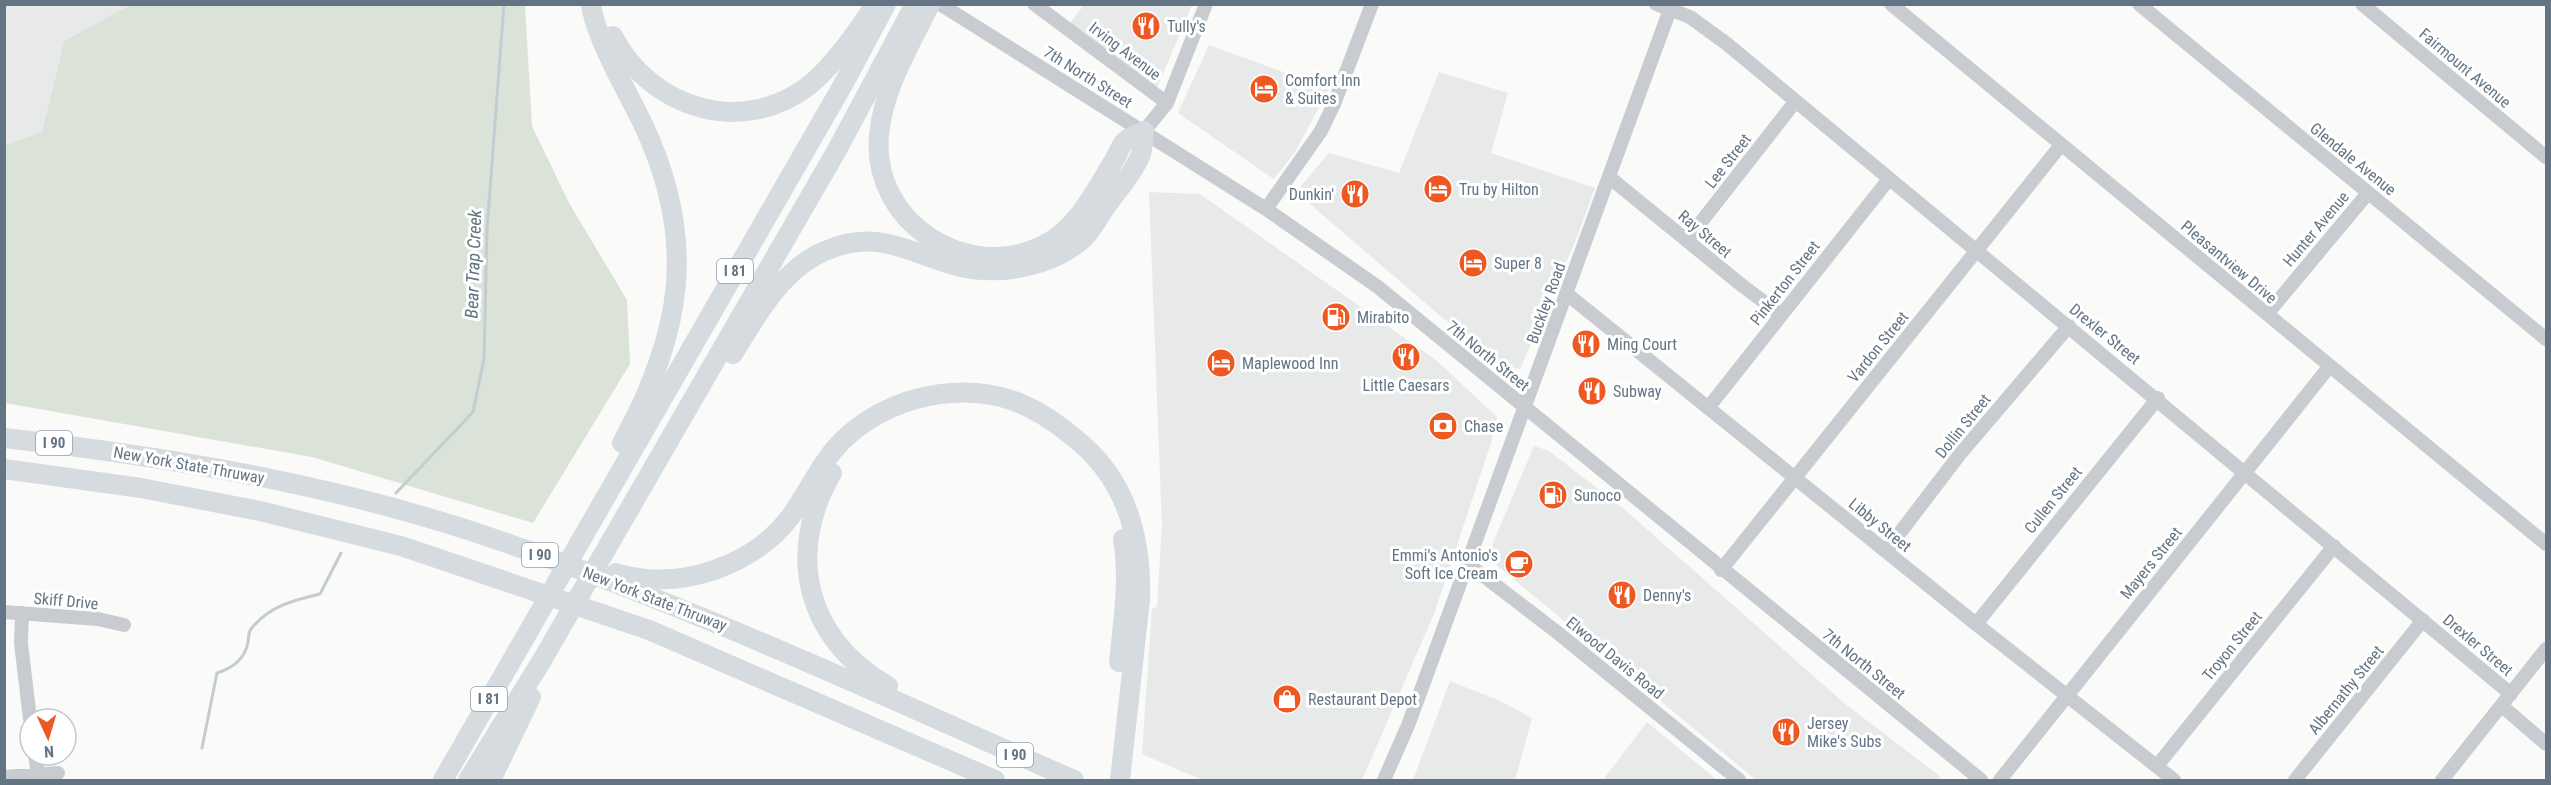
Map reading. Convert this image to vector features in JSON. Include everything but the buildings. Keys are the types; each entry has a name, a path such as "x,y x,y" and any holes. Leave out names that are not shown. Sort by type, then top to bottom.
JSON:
{"highway":[{"path":"583,537 609,468 632,426 657,366 670,322 676,285 677,236 671,201 662,170 598,30 591,4"},
{"path":"603,4 608,25 623,54 644,79 663,93 687,104 721,111 743,111 767,107 785,100 811,84 832,64 875,4"},
{"name":"I 81","path":"443,780 844,83 886,4"},
{"name":"I 81","path":"468,780 562,626 837,150 915,4"},
{"path":"930,4 890,90 879,135 882,171 891,194 903,216 930,239 948,249 979,257 1002,257 1030,252 1048,243 1064,231 1081,213 1125,141 1144,131"},
{"path":"627,512 652,484 740,342 779,285 804,262 826,250 852,242 865,241 906,247 971,269 1000,270 1047,260 1090,231 1141,153 1144,131"},
{"path":"469,531 531,546 626,576 662,578 718,570 751,553 774,534 790,517 833,451 875,416 898,405 926,396 959,392 1013,401 1058,424 1099,460 1114,481 1127,507 1135,532 1141,577 1140,600 1117,749 1108,780"},
{"path":"956,729 868,675 845,655 819,616 811,591 807,543 812,515 822,489 836,466 857,444 878,427 903,414 931,406 958,404 985,406 1007,411 1027,419 1063,441 1089,467 1104,488 1116,514 1126,557 1117,749 1120,780"},
{"name":"New York State Thruway","path":"4,438 103,449 247,474 350,496 469,531 620,583 733,628 1074,780"},
{"name":"New York State Thruway","path":"4,469 141,488 217,502 401,546 649,630 995,780"},
{"path":"491,780 562,626"},
{"path":"876,728 963,780"}],"street":[{"name":"7th North Street","path":"940,4 1266,209 1378,287 1721,570 1981,780"},
{"name":"Irving Avenue","path":"1034,4 1167,103"},
{"path":"1144,131 1167,103 1206,4"},
{"path":"1266,209 1321,131 1334,104 1372,4"},
{"name":"Drexler Street","path":"1656,4 1671,7 1690,16 2158,399 2511,694"},
{"name":"Pleasantview Drive","path":"1891,4 2329,367 2547,544"},
{"name":"Glendale Avenue","path":"2139,4 2547,339"},
{"name":"Fairmount Avenue","path":"2362,4 2547,157"},
{"name":"Buckley Road","path":"1384,780 1409,723 1671,7"},
{"name":"Lee Street","path":"1687,240 1795,102"},
{"name":"Vardon Street","path":"1721,570 2061,145"},
{"name":"Ray Street","path":"1609,177 1781,315"},
{"name":"Pinkerton Street","path":"1708,408 1889,179"},
{"name":"Hunter Avenue","path":"2267,314 2368,193"},
{"name":"Libby Street","path":"1567,294 1976,624 2174,780"},
{"name":"Dollin Street","path":"1886,551 1960,454 2069,326"},
{"name":"Mayers Street","path":"2000,780 2329,367"},
{"name":"Cullen Street","path":"1976,624 2158,399"},
{"name":"Troyon Street","path":"2157,766 2334,546"},
{"name":"Elwood Davis Road","path":"1468,564 1558,633 1739,780"},
{"name":"Skiff Drive","path":"4,612 98,619 124,625"},
{"path":"22,613 21,644 29,707"},
{"name":"Albernathy Street","path":"2295,780 2423,620"},
{"path":"2442,780 2547,648"},
{"path":"2502,706 2547,744"},
{"path":"4,777 39,778 58,773"}],"shaded area":[{"path":"5,5 130,5 64,41 42,132 5,145"},
{"path":"130,5 525,5 532,126 569,203 627,300 630,364 533,523 312,457 5,403 5,145 42,132 64,41"},
{"path":"1084,5 1192,5 1157,88 1070,23"},
{"path":"1209,45 1329,89 1295,152 1274,179 1178,113"},
{"path":"1439,72 1508,93 1491,153 1595,188 1575,242 1520,369 1500,367 1296,192 1329,153 1399,173"},
{"path":"1149,192 1200,194 1436,360 1497,417 1491,443 1434,614 1362,780 1202,780 1142,754 1152,608 1157,607 1162,526"},
{"path":"1534,446 1549,451 1624,509 1844,703 1941,777 1938,780 1756,780 1487,557"},
{"path":"1450,681 1498,700 1532,718 1515,780 1413,780"},
{"path":"1647,722 1717,780 1603,780"}],"waterway":[{"name":"Bear Trap Creek","path":"396,493 473,412 484,359 487,229 504,4"},
{"name":"Bear Trap Creek","path":"202,748 217,673 241,658 250,631 258,621 274,609 320,594 341,553"}],"place":[{"name":"Tully's","path":"1146,26"},
{"name":"Comfort Inn & Suites","path":"1264,89"},
{"name":"Tru by Hilton","path":"1438,189"},
{"name":"Dunkin'","path":"1355,194"},
{"name":"Super 8","path":"1473,263"},
{"name":"Mirabito","path":"1336,317"},
{"name":"Ming Court","path":"1586,344"},
{"name":"Little Caesars","path":"1406,357"},
{"name":"Maplewood Inn","path":"1221,363"},
{"name":"Subway","path":"1592,391"},
{"name":"Chase","path":"1443,426"},
{"name":"Sunoco","path":"1553,495"},
{"name":"Emmi's Antonio's Soft Ice Cream","path":"1519,564"},
{"name":"Denny's","path":"1622,595"},
{"name":"Restaurant Depot","path":"1287,699"},
{"name":"Jersey Mike's Subs","path":"1786,732"}]}
